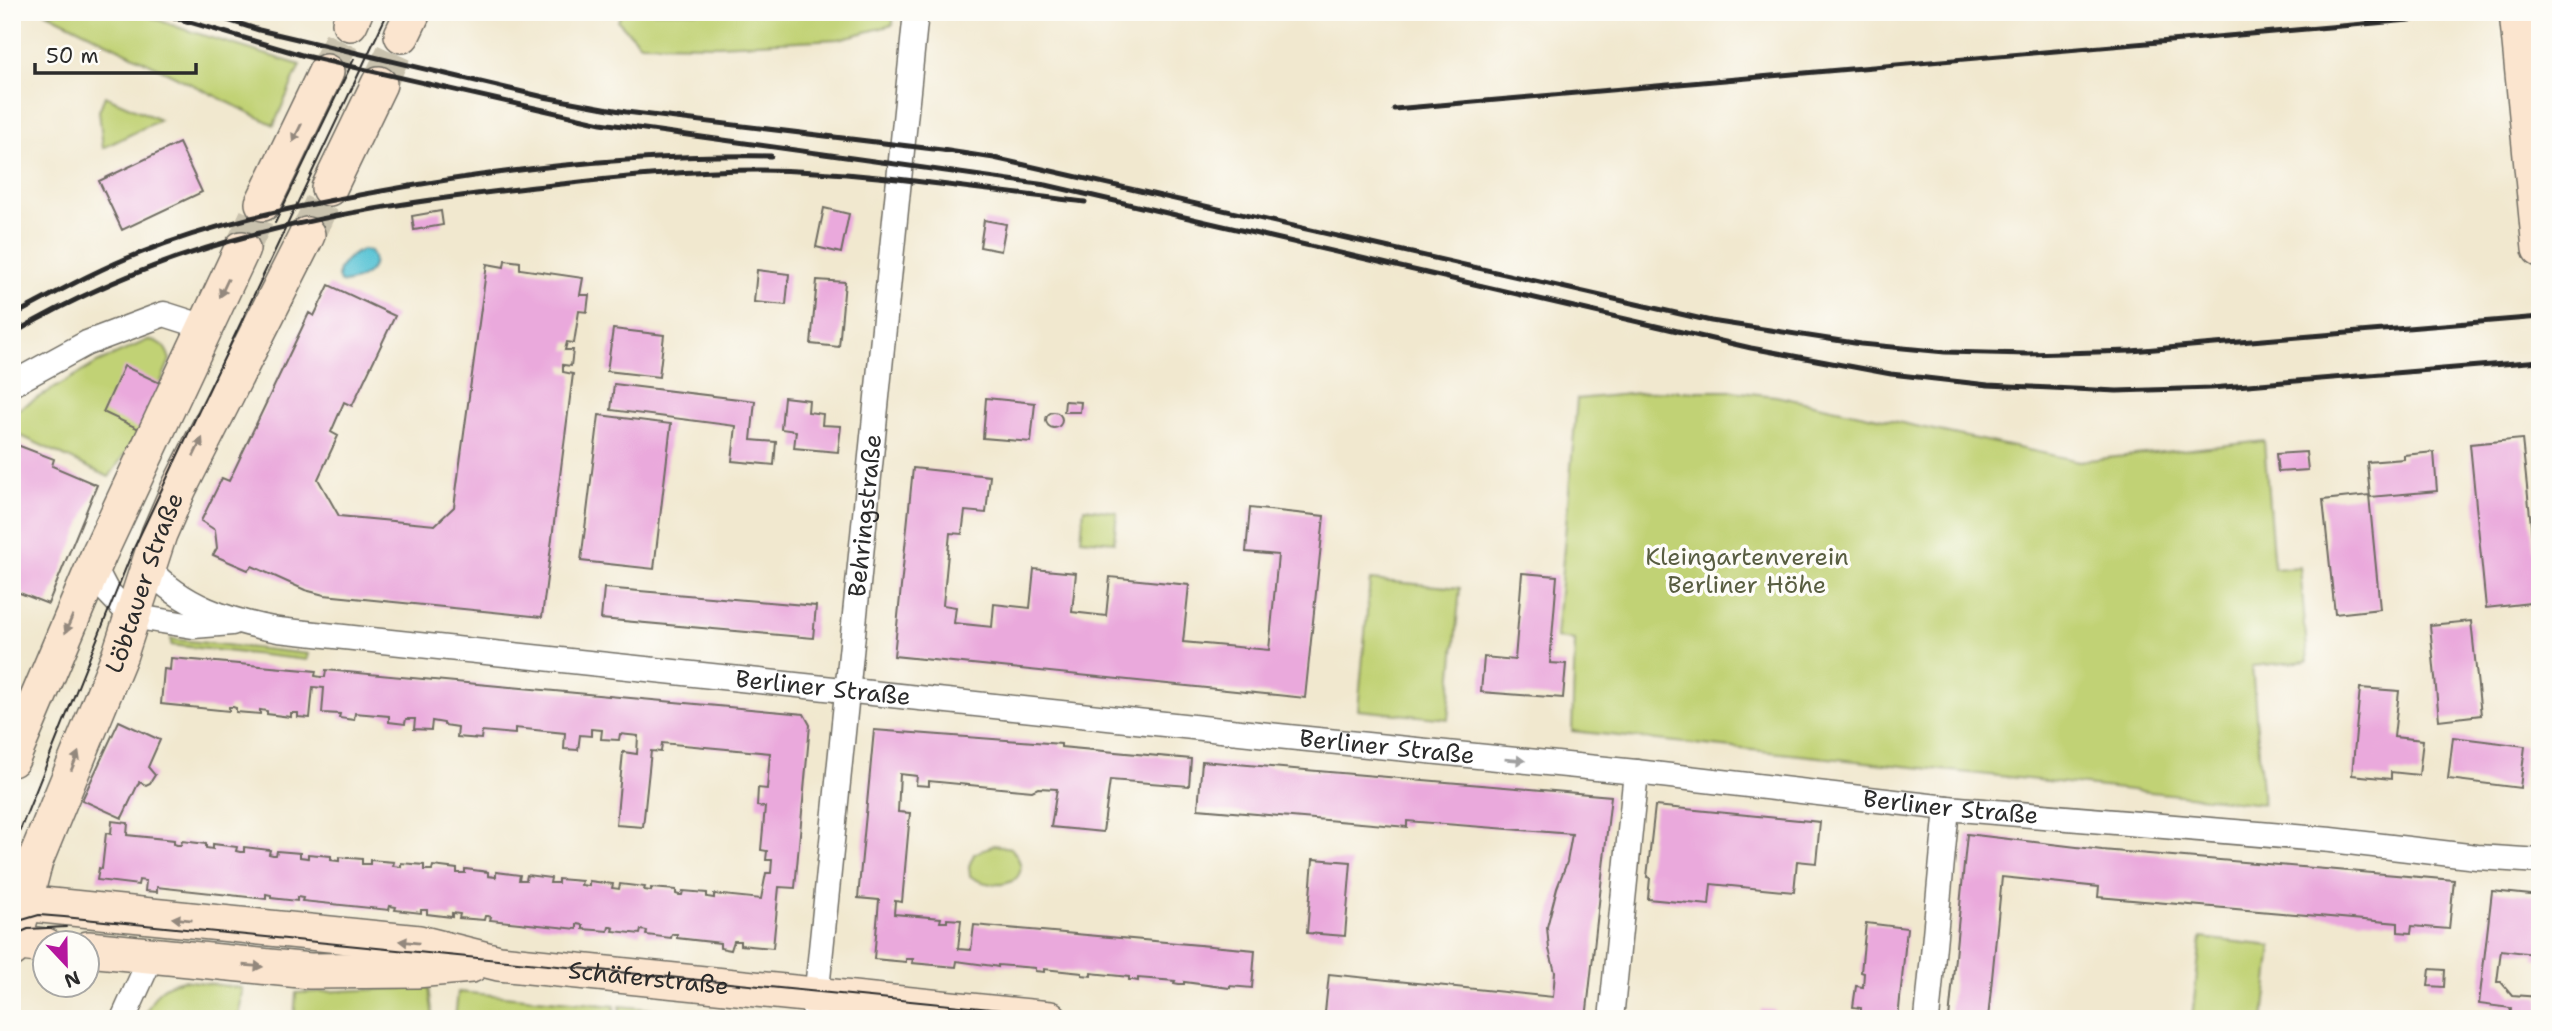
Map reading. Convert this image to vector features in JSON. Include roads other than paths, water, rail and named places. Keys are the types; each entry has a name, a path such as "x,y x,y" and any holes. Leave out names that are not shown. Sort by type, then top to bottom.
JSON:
{"main road":[{"path":"2517,12 2540,249"},
{"path":"264,203 326,72"},
{"path":"329,188 379,84"},
{"name":"Löbtauer Straße","path":"21,945 17,903 120,654 131,616 178,488 307,235"},
{"name":"Löbtauer Straße","path":"12,759 94,567 242,249"},
{"name":"Schäferstraße","path":"17,903 419,943 499,963 815,1007 1049,1019"},
{"name":"Schäferstraße","path":"102,950 310,971 416,970 499,963"}],"street":[{"name":"Behringstraße","path":"815,1007 916,12"},
{"path":"12,384 87,343 164,314 205,327"},
{"path":"94,567 106,590 131,616"},
{"name":"Berliner Straße","path":"148,568 177,596 235,622"},
{"name":"Berliner Straße","path":"131,616 193,626 235,622 302,633 1636,772 1947,808 2331,840 2477,857 2540,861"},
{"path":"1611,1019 1636,772"},
{"path":"1927,1019 1947,808"},
{"path":"122,1019 152,955"}],"water":[{"path":"362,250 370,251 373,258 370,270 354,281 341,283 338,273 343,263"}],"tunnel":[{"path":"326,72 350,23"},
{"path":"379,84 402,35"},
{"path":"307,235 329,188"},
{"path":"242,249 263,203"}],"tram line":[{"path":"12,850 133,550 388,12"},
{"path":"275,223 354,59"},
{"path":"12,923 39,915 64,917 1092,1019"},
{"path":"12,936 28,929 66,927"}],"railway":[{"path":"156,12 305,56 601,123 1046,185 1751,348 1891,374 1988,385 2117,391 2212,388 2540,361"},
{"path":"203,12 259,30 544,97 626,112 994,158 1711,321 1861,344 1945,352 2028,354 2131,351 2540,317"},
{"path":"1394,109 2501,12"},
{"path":"12,316 140,253 223,225 308,205 516,170 669,158 771,156"},
{"path":"12,334 72,301 133,274 194,252 320,219 451,197 609,179 760,170 882,177 1085,202"}],"park label":[{"name":"Kleingartenverein Berliner Höhe","path":"1747,571"}]}
